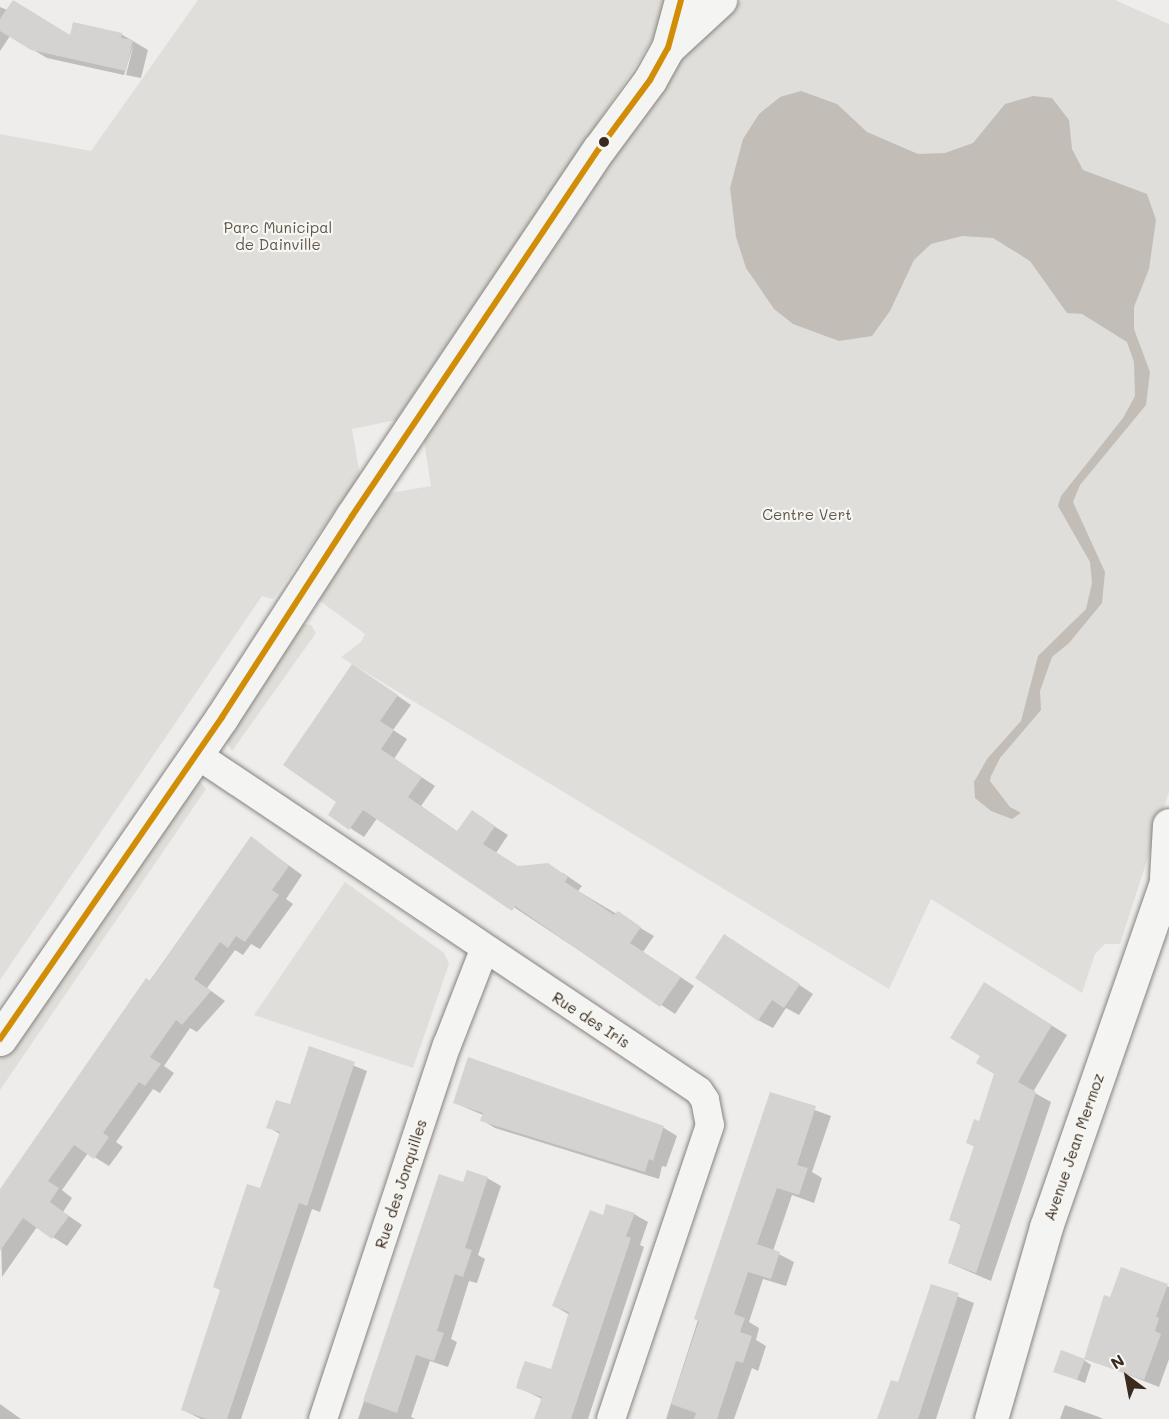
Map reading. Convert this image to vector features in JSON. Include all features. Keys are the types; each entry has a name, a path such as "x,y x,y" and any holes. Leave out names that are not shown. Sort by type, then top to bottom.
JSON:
{"main road":[{"path":"0,1038 196,754 351,516 599,149 650,80 668,48 681,0"},
{"path":"668,48 720,0"},
{"name":"Avenue Jean Mermoz","path":"991,1419 1046,1227 1167,876 1169,825"}],"street":[{"name":"Rue des Iris","path":"196,754 484,950 699,1092 710,1112 710,1125 611,1419"},
{"name":"Rue des Jonquilles","path":"323,1419 447,1045 484,950"}],"shaded area":[{"name":"Parc Municipal de Dainville","path":"198,0 669,0 662,23 633,70 396,420 352,429 360,475 273,599 262,596 0,980 0,134 91,151"},
{"name":"Centre Vert","path":"743,0 1115,0 1169,24 1169,792 1120,944 1105,944 1095,954 1082,993 931,899 889,989 341,657 361,642 365,634 316,598 384,494 431,486 423,434 660,89 708,26"},
{"path":"801,91 837,104 867,132 918,154 945,153 973,143 1005,104 1033,96 1052,98 1069,120 1072,149 1083,170 1147,194 1156,220 1149,269 1134,307 1134,329 1150,372 1146,405 1080,485 1073,502 1105,572 1102,603 1069,643 1052,657 1040,691 1041,710 1000,758 991,776 990,781 1010,807 1021,813 1012,819 991,811 975,798 974,782 987,759 1021,721 1038,656 1086,609 1092,583 1090,562 1058,506 1061,496 1123,418 1135,396 1134,362 1127,342 1082,314 1067,313 1030,261 993,238 962,236 931,244 914,260 890,311 872,336 839,341 793,324 774,309 746,268 736,237 730,188 743,139 759,114 780,97"},
{"path":"302,624 311,625 316,633 232,751 225,739"},
{"path":"199,781 206,789 0,1090 0,1059 116,889 193,783"},
{"path":"345,882 444,953 449,964 413,1068 254,1015"}],"building":[{"path":"13,0 70,35 73,22 122,33 121,38 133,40 126,71 31,50 0,31 0,19"},
{"path":"352,664 398,695 380,721 394,730 381,749 422,777 408,797 457,831 472,810 495,826 483,844 518,866 548,863 568,877 565,882 614,915 618,911 641,927 630,943 681,977 660,1007 515,906 512,911 363,810 349,830 328,815 336,802 283,765"},
{"path":"251,836 289,866 272,890 279,895 245,942 236,936 228,948 220,942 194,979 211,991 182,1025 176,1020 150,1057 161,1064 145,1086 139,1082 103,1133 109,1137 94,1159 74,1145 48,1181 59,1188 50,1202 69,1216 52,1239 23,1218 0,1251 0,1189 146,978 150,981"},
{"path":"724,934 800,984 784,1008 772,1000 758,1021 695,978"},
{"path":"984,982 1052,1025 1018,1082 1036,1092 976,1273 948,1263 961,1224 949,1220 974,1146 966,1143 974,1119 979,1121 994,1074 976,1063 980,1056 950,1038"},
{"path":"309,1046 355,1062 307,1206 299,1203 227,1419 206,1419 181,1410 220,1290 213,1287 247,1184 260,1188 280,1132 266,1128 276,1100 290,1104"},
{"path":"468,1057 664,1126 653,1161 649,1159 645,1172 480,1121 483,1113 453,1103"},
{"path":"770,1092 816,1106 797,1165 808,1168 799,1195 777,1188 757,1244 780,1252 771,1279 748,1272 734,1314 745,1318 740,1332 752,1336 743,1363 736,1361 717,1419 694,1419 696,1413 671,1404 699,1321 694,1319"},
{"path":"467,1170 488,1177 465,1248 472,1250 463,1277 455,1274 437,1331 444,1333 434,1361 416,1355 397,1413 363,1401 439,1174 463,1182"},
{"path":"606,1204 635,1213 626,1236 631,1238 571,1419 534,1419 542,1397 516,1388 520,1374 525,1361 551,1369 569,1312 552,1306 590,1210 603,1215"},
{"path":"1121,1267 1168,1284 1156,1317 1159,1318 1155,1331 1161,1334 1144,1380 1084,1359 1104,1295 1110,1297"},
{"path":"931,1284 959,1293 918,1419 877,1419 891,1380 898,1382"},
{"path":"1061,1350 1085,1359 1077,1380 1053,1372"}],"transit line":[{"path":"0,1039 222,717 352,516 599,149 650,80 668,48 681,0"}]}
